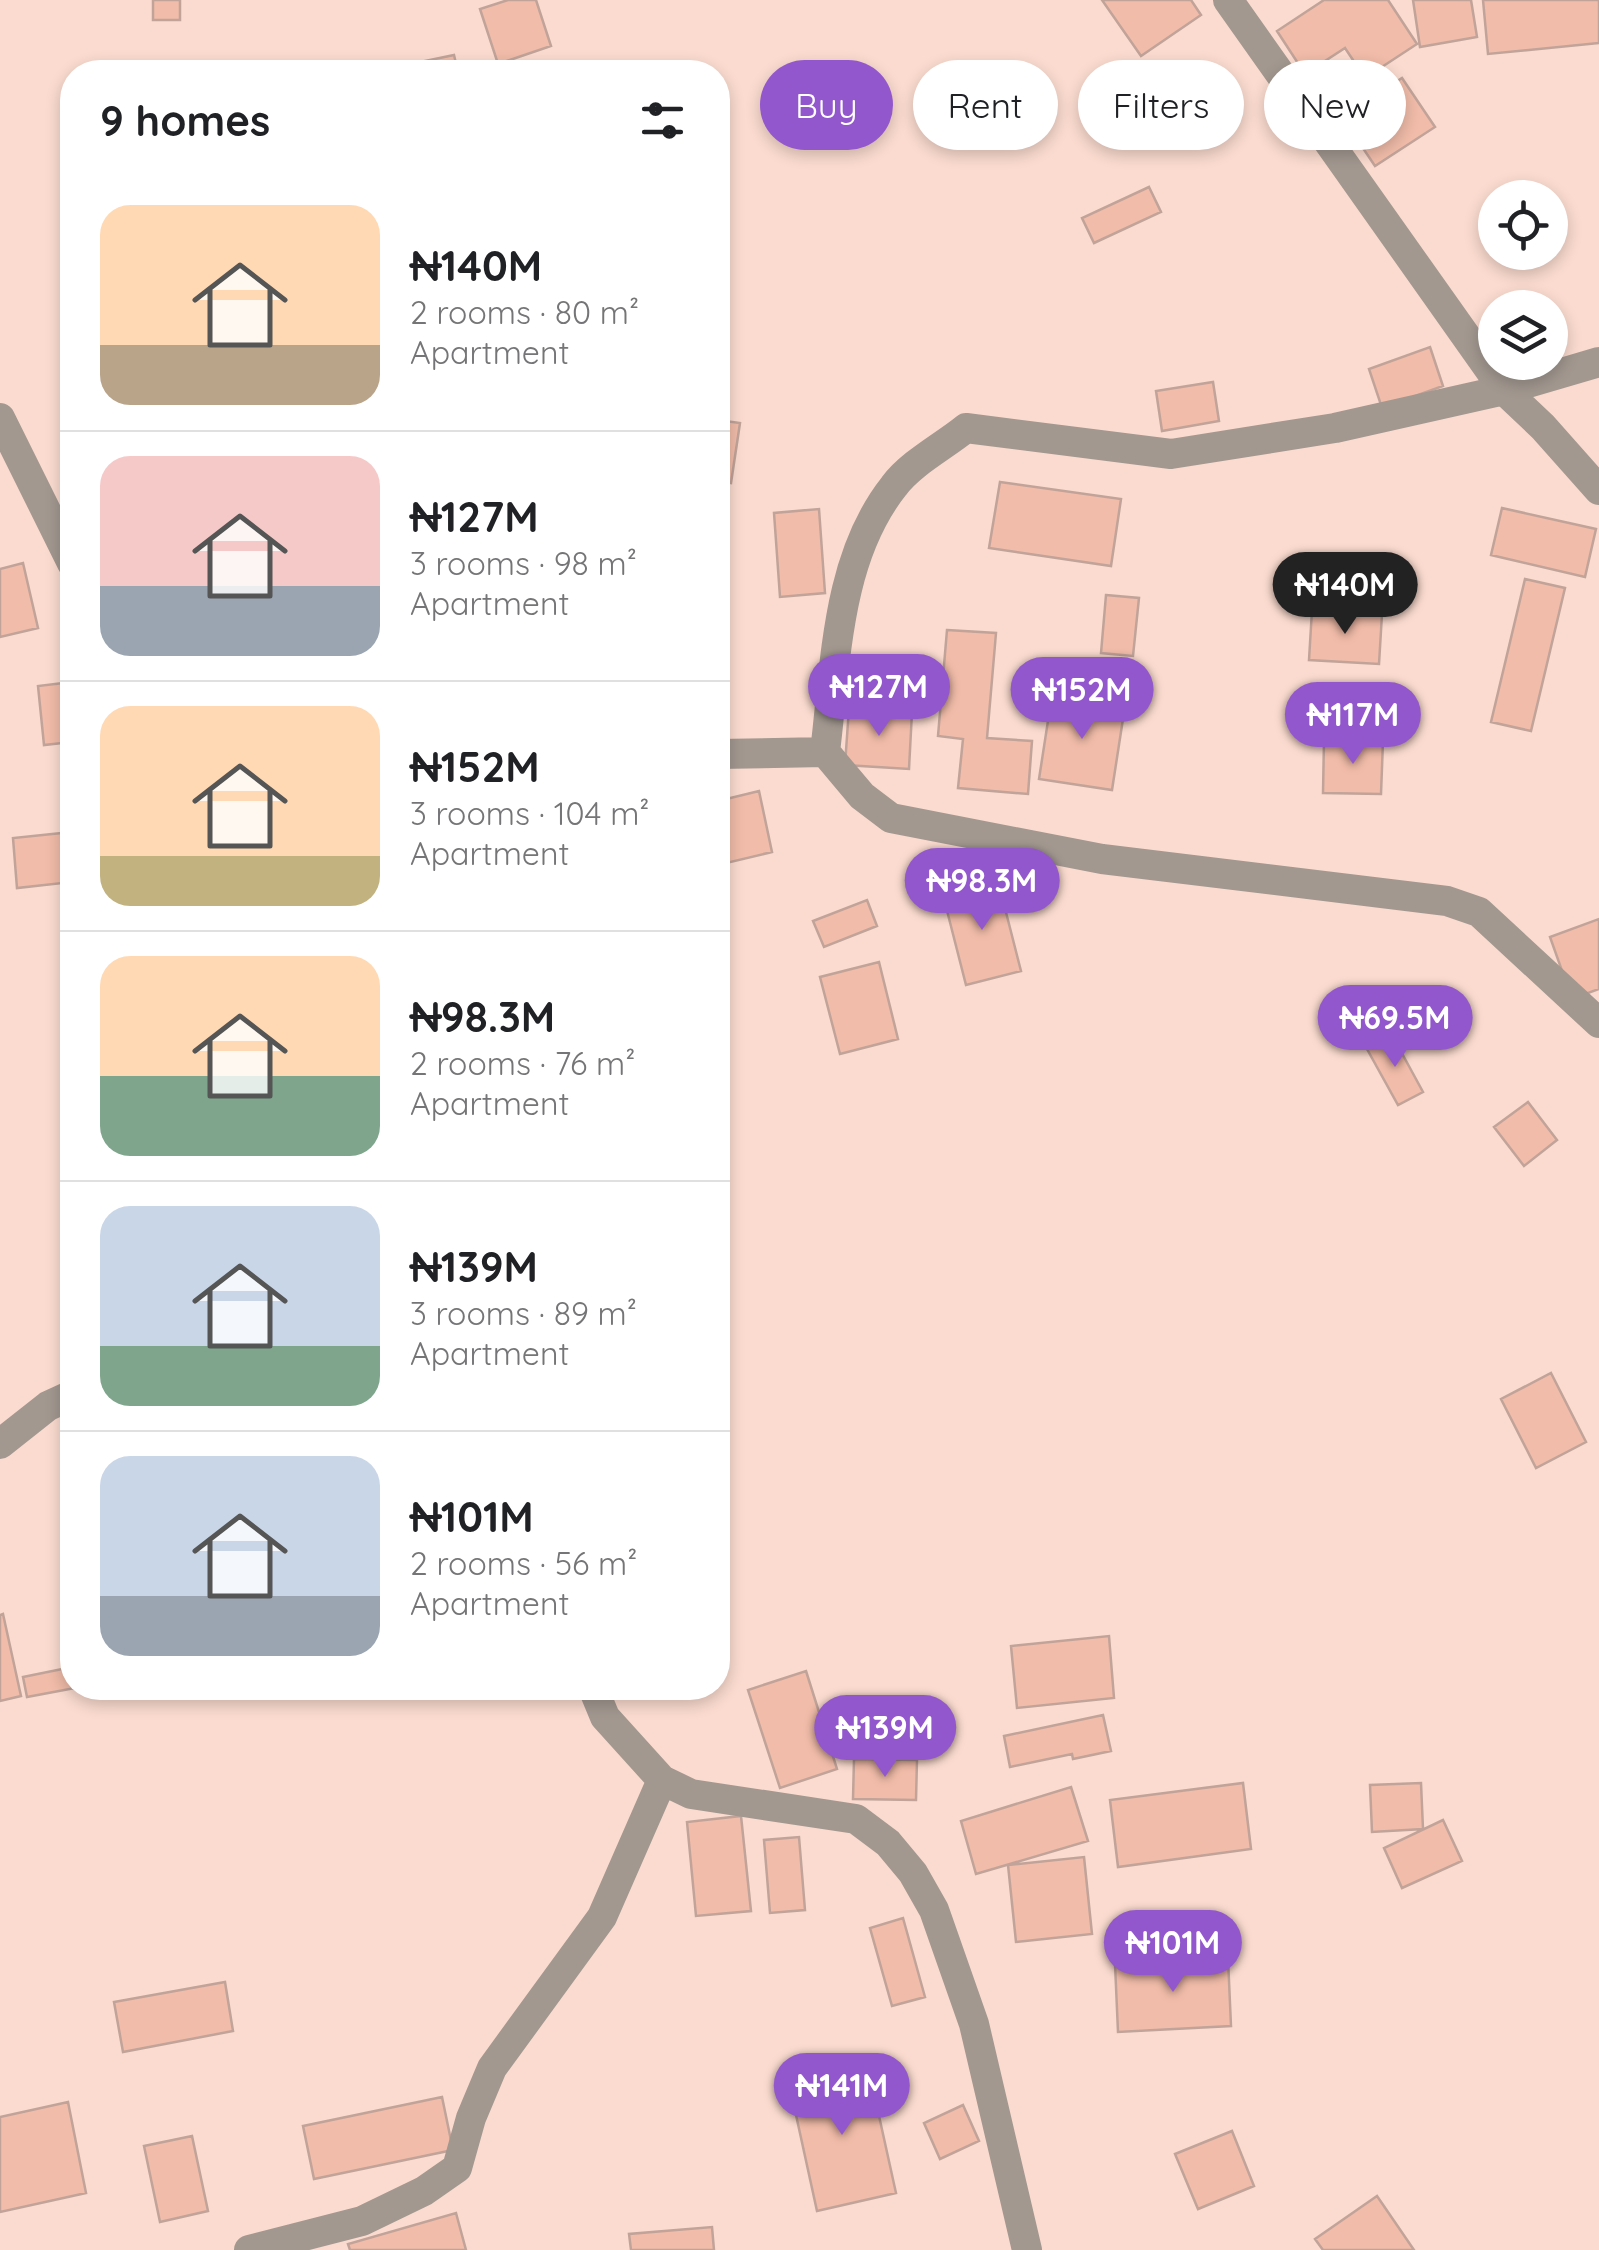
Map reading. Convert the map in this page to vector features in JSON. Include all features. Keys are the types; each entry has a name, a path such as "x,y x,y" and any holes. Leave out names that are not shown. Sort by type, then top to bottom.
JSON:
{"street":[{"path":"1228,0 1504,390 1544,427 1599,490"},
{"path":"1599,362 1504,390 1335,428 1171,454 966,428 895,484 862,538 843,609 825,752 862,796 891,818 1102,859 1463,906 1478,912 1599,1023"},
{"path":"0,418 60,539"},
{"path":"730,754 825,752"},
{"path":"0,1444 60,1400"},
{"path":"598,1700 605,1717 662,1780 691,1794 856,1819 888,1843 914,1874 934,1910 974,2024 1027,2250"},
{"path":"249,2250 362,2221 424,2191 457,2168 471,2118 492,2068 602,1918 662,1780"}],"building":[{"path":"153,0 180,0 180,20 153,20"},
{"path":"508,0 536,0 551,46 510,60 497,60 480,9"},
{"path":"1102,0 1191,0 1201,15 1141,56"},
{"path":"1324,0 1388,0 1417,44 1393,60 1353,60 1345,48 1327,60 1296,60 1277,31"},
{"path":"1413,0 1471,0 1477,37 1420,47"},
{"path":"1483,0 1599,0 1599,43 1488,54"},
{"path":"454,55 455,60 430,60"},
{"path":"1406,84 1435,127 1406,146"},
{"path":"1364,150 1400,150 1375,166"},
{"path":"1149,187 1161,212 1094,243 1082,218"},
{"path":"1430,347 1443,386 1382,408 1369,369"},
{"path":"1213,382 1219,421 1162,431 1156,391"},
{"path":"730,422 740,423 730,483"},
{"path":"1000,482 1121,499 1111,566 989,548"},
{"path":"1502,508 1596,529 1585,577 1491,555"},
{"path":"819,509 825,593 780,597 774,513"},
{"path":"23,563 38,628 0,637 0,569"},
{"path":"1525,579 1565,588 1531,731 1491,722"},
{"path":"1106,595 1139,598 1133,656 1101,653"},
{"path":"1312,610 1382,614 1379,664 1309,660"},
{"path":"947,630 996,633 987,738 1032,741 1028,794 958,788 963,739 938,736"},
{"path":"60,683 60,743 44,745 38,686"},
{"path":"1052,695 1125,706 1112,790 1039,779"},
{"path":"849,708 912,712 909,769 845,765"},
{"path":"1324,740 1383,741 1381,794 1323,793"},
{"path":"759,791 772,852 730,862 730,798"},
{"path":"60,833 60,883 17,888 13,838"},
{"path":"998,881 1021,971 966,985 943,895"},
{"path":"867,900 877,926 824,947 813,921"},
{"path":"1599,919 1599,989 1572,999 1550,937"},
{"path":"879,962 898,1039 840,1054 820,977"},
{"path":"1392,1035 1423,1092 1398,1105 1367,1049"},
{"path":"1528,1102 1557,1140 1524,1166 1494,1127"},
{"path":"1551,1373 1586,1442 1536,1468 1501,1399"},
{"path":"3,1614 21,1696 0,1701 0,1615"},
{"path":"1109,1636 1114,1698 1017,1708 1011,1646"},
{"path":"60,1669 60,1691 27,1697 23,1677"},
{"path":"806,1671 837,1769 780,1788 748,1690"},
{"path":"1103,1715 1111,1751 1073,1759 1072,1754 1010,1767 1004,1736"},
{"path":"854,1759 917,1760 916,1800 853,1799"},
{"path":"1243,1783 1251,1849 1118,1867 1110,1800"},
{"path":"1421,1783 1423,1829 1372,1832 1370,1785"},
{"path":"1071,1787 1088,1841 976,1874 961,1821"},
{"path":"741,1816 751,1911 696,1916 687,1822"},
{"path":"1443,1820 1462,1861 1402,1888 1384,1848"},
{"path":"799,1837 805,1910 770,1913 764,1840"},
{"path":"1084,1857 1092,1934 1016,1942 1008,1865"},
{"path":"903,1918 925,1997 892,2006 870,1928"},
{"path":"1228,1958 1231,2026 1118,2032 1115,1964"},
{"path":"225,1982 233,2031 123,2052 114,2002"},
{"path":"868,2066 896,2193 817,2211 789,2083"},
{"path":"442,2097 453,2150 314,2179 303,2126"},
{"path":"68,2102 86,2193 0,2212 0,2117"},
{"path":"963,2105 979,2141 940,2159 924,2123"},
{"path":"1232,2131 1254,2186 1198,2209 1175,2154"},
{"path":"192,2136 208,2211 160,2222 144,2146"},
{"path":"1377,2196 1414,2250 1323,2250 1315,2239"},
{"path":"456,2213 466,2250 350,2250 348,2244"},
{"path":"712,2227 714,2250 631,2250 629,2234"}]}
